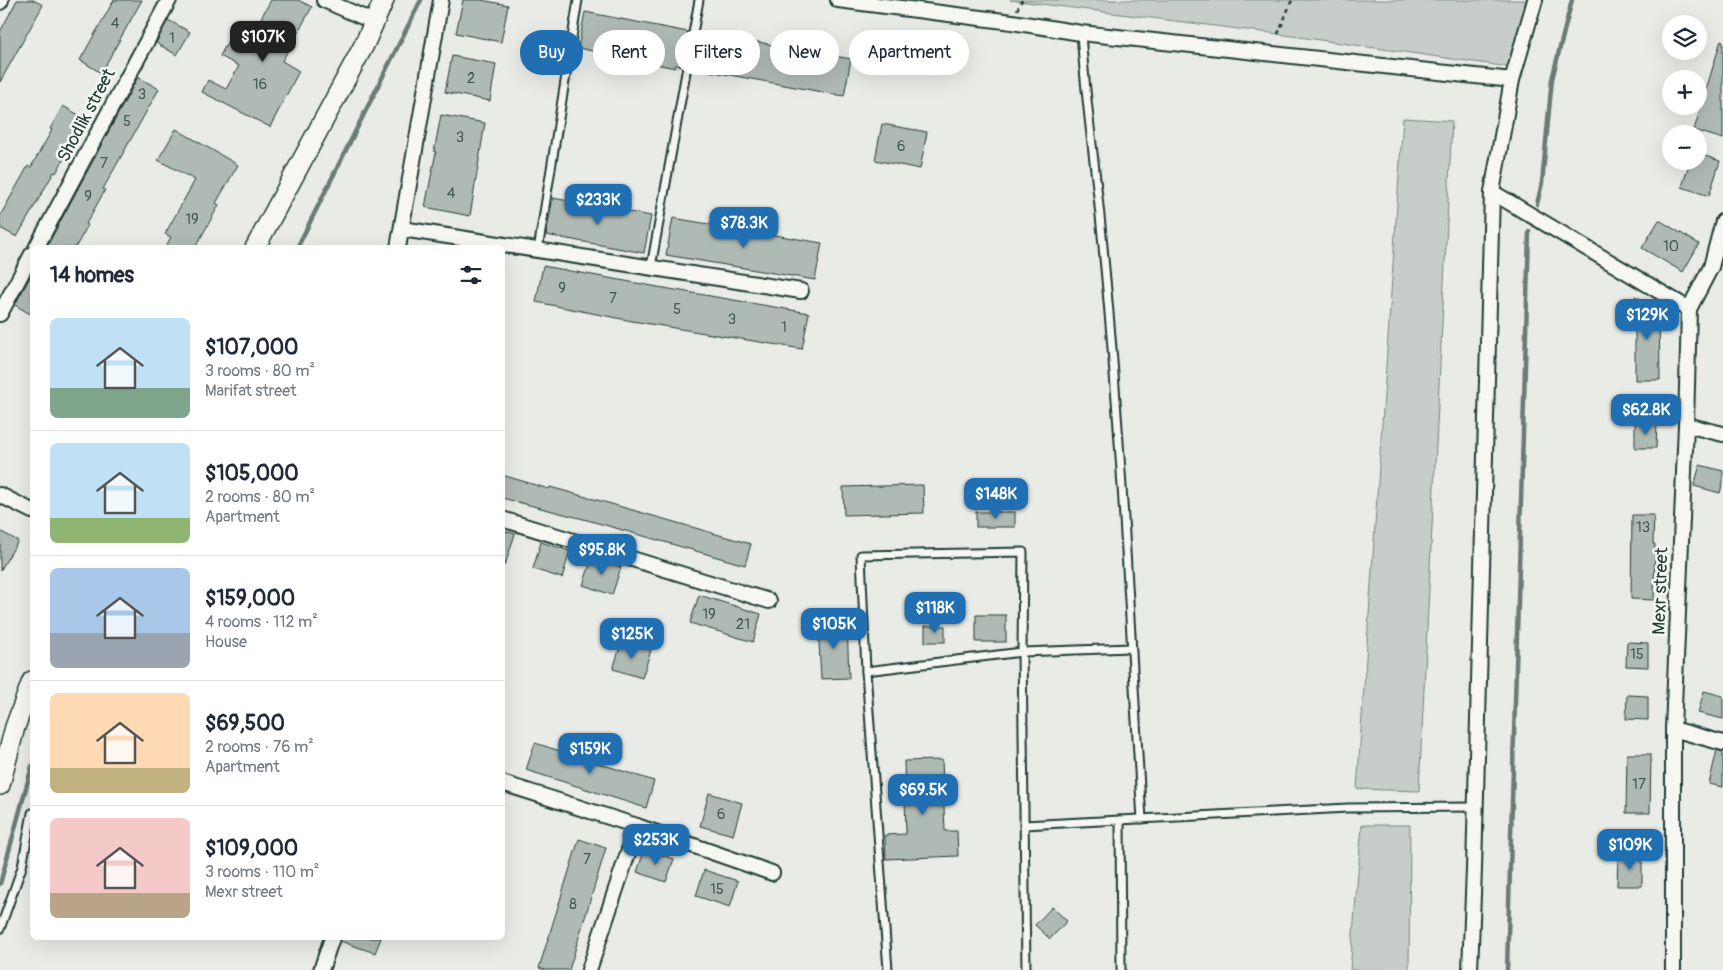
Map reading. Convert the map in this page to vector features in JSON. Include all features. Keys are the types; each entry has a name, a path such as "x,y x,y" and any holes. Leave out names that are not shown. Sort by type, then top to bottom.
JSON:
{"street":[{"name":"Shodlik street","path":"38,245 170,0"},
{"path":"324,0 374,22"},
{"path":"257,245 364,45 384,0"},
{"path":"399,245 441,0"},
{"path":"838,0 1012,22 1081,33 1512,80"},
{"path":"1470,970 1492,192 1512,80 1535,0"},
{"path":"1492,192 1689,309"},
{"name":"Mexr street","path":"1673,970 1673,730 1689,309 1711,267 1723,221"},
{"path":"402,229 801,291"},
{"path":"0,314 30,258"},
{"path":"1686,425 1723,434"},
{"path":"0,495 30,510"},
{"path":"505,520 769,601"},
{"path":"0,785 15,727 30,686"},
{"path":"1673,730 1723,743"},
{"path":"505,784 637,826 772,873"},
{"path":"589,970 637,826"},
{"path":"321,970 331,940"}],"lane":[{"path":"538,250 578,0"},
{"path":"651,268 699,0"},
{"path":"1081,33 1104,257 1142,819"},
{"path":"888,970 866,671 861,555 1023,552 1022,652 1026,970"},
{"path":"866,671 1022,652 1131,648"},
{"path":"1024,826 1348,808 1475,807"},
{"path":"1120,820 1121,970"},
{"path":"0,930 22,867 30,824"}],"path":[{"path":"1278,34 1292,0"}],"shaded area":[{"path":"1010,0 1526,0 1509,67 1278,34"},
{"path":"1403,118 1452,121 1419,791 1357,789"},
{"path":"1362,825 1410,825 1409,970 1350,970"}],"building":[{"path":"17,0 33,0 43,5 0,82 0,32"},
{"path":"114,0 142,0 101,73 80,60"},
{"path":"271,0 298,0 312,7 282,61 299,71 270,127 202,92 208,80 226,89 239,66 220,56 231,35 247,43"},
{"path":"463,0 481,0 508,5 501,42 456,33"},
{"path":"585,12 678,30 675,30 675,68 665,66 665,30 593,30 593,51 583,49 582,30"},
{"path":"168,20 190,32 177,55 156,43"},
{"path":"1721,40 1723,41 1723,139 1707,134 1707,125 1696,125 1698,115 1707,115 1707,87"},
{"path":"760,42 770,44 770,75 839,75 839,57 849,59 844,96 730,75 760,75"},
{"path":"452,56 496,64 490,101 445,92"},
{"path":"138,77 159,89 103,189 105,190 77,245 48,245"},
{"path":"63,106 84,118 67,149 69,150 56,173 54,172 17,237 0,228 0,216 28,166 31,167"},
{"path":"441,115 485,123 470,216 425,207"},
{"path":"882,124 927,132 920,169 875,160"},
{"path":"176,129 238,165 216,203 219,205 197,245 167,245 171,237 165,234 195,180 158,160"},
{"path":"1707,157 1720,161 1709,196 1682,187 1687,170 1707,170"},
{"path":"553,198 651,216 644,253 546,235"},
{"path":"673,218 822,243 815,280 666,255"},
{"path":"1659,220 1699,244 1683,272 1642,248"},
{"path":"543,266 809,313 802,349 632,321 536,302"},
{"path":"30,277 30,314 15,305"},
{"path":"1635,296 1659,309 1660,380 1635,380"},
{"path":"1635,423 1657,424 1656,448 1635,448"},
{"path":"1700,465 1723,471 1720,493 1694,486"},
{"path":"505,476 751,544 745,565 505,499"},
{"path":"923,485 924,513 844,515 843,487"},
{"path":"976,512 1015,512 1015,527 976,527"},
{"path":"1632,515 1654,515 1654,600 1631,599"},
{"path":"0,531 18,541 0,571"},
{"path":"505,531 515,534 505,565"},
{"path":"541,542 570,551 562,578 533,569"},
{"path":"592,558 621,567 612,595 583,585"},
{"path":"699,595 761,614 753,642 690,623"},
{"path":"976,615 1006,615 1006,642 976,642"},
{"path":"847,622 849,678 821,679 818,623"},
{"path":"925,626 945,626 945,642 925,642"},
{"path":"622,641 651,650 642,678 613,669"},
{"path":"1627,642 1648,643 1648,667 1626,666"},
{"path":"1704,691 1723,696 1723,719 1698,713"},
{"path":"1627,695 1648,696 1648,720 1626,719"},
{"path":"535,743 654,781 646,808 526,770"},
{"path":"1717,750 1723,752 1723,787 1709,784"},
{"path":"1627,754 1651,754 1650,813 1626,813"},
{"path":"942,760 945,831 957,831 958,856 886,859 885,835 906,834 904,761"},
{"path":"709,793 742,803 733,835 700,826"},
{"path":"579,839 606,848 569,970 545,970 539,968"},
{"path":"645,849 674,859 666,882 637,872"},
{"path":"1618,855 1642,856 1642,886 1617,886"},
{"path":"704,870 738,881 730,907 696,896"},
{"path":"1052,907 1067,921 1050,939 1035,925"},
{"path":"340,940 380,940 375,953"}],"waterway":[{"path":"298,245 421,0"},
{"path":"1537,204 1542,183 1552,79 1572,0"},
{"path":"1507,970 1529,232"},
{"path":"0,884 30,773"}]}
